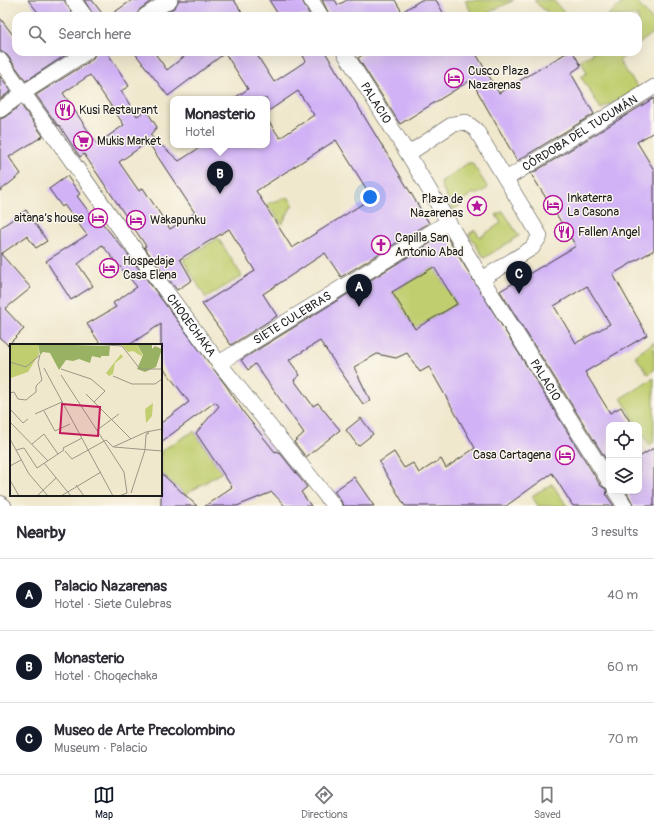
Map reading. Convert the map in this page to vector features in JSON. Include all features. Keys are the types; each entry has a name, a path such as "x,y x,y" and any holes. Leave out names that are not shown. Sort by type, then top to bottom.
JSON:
{"street":[{"path":"73,0 82,12"},
{"path":"151,12 170,0"},
{"path":"311,0 318,12"},
{"path":"0,110 23,93 81,56"},
{"name":"PALACIO","path":"347,56 408,154 482,279 606,476"},
{"name":"CHOQECHAKA","path":"0,60 118,226 219,363 334,506"},
{"name":"CÓRDOBA DEL TUCUMÁN","path":"506,179 654,87"},
{"path":"408,154 453,124 466,122 476,130 540,236 532,248 482,279"},
{"name":"SIETE CULEBRAS","path":"219,363 448,222"},
{"path":"617,494 624,506"},
{"path":"0,503 4,506"}],"green space":[{"path":"465,0 514,0 490,12 471,12"},
{"path":"534,0 553,0 564,12 549,12 541,8"},
{"path":"626,0 635,0 654,22 654,31 642,42 642,12 612,12"},
{"path":"589,56 625,56 619,61 639,89 601,109 581,77 587,73 581,60"},
{"path":"468,163 472,163 488,188 476,195 474,193 463,200 464,203 453,210 441,185 442,181"},
{"path":"288,197 293,204 282,224 267,204"},
{"path":"503,211 519,236 484,258 469,234 475,230 480,237 501,223 496,215"},
{"path":"218,238 242,276 206,298 183,260"},
{"path":"434,267 457,304 415,329 392,292"},
{"path":"654,342 654,370 648,374 635,356"},
{"path":"654,378 654,442 649,445 642,433 642,422 635,422 621,398"},
{"path":"194,431 222,472 185,495 162,474 162,450"},
{"path":"552,484 567,506 538,506 532,496"}],"building":[{"path":"28,0 64,0 72,12 38,12"},
{"path":"84,0 92,0 101,12 92,12"},
{"path":"132,0 153,0 140,9 138,12 115,12"},
{"path":"179,0 234,0 242,12 168,12 175,7"},
{"path":"269,0 302,0 308,12 276,12"},
{"path":"322,0 335,0 338,5 347,0 395,0 402,12 328,12"},
{"path":"421,0 436,0 443,12 402,12"},
{"path":"0,18 12,34 12,56 64,56 26,81 7,55 0,51"},
{"path":"94,56 110,56 129,86 121,91 137,116 146,110 157,127 150,135 179,161 199,148 270,148 270,123 280,138 314,115 298,91 270,110 270,96 238,96 248,89 227,56 258,56 274,82 306,61 303,56 327,56 429,223 341,277 325,253 263,294 277,316 231,345 202,304 255,271 229,229 180,259 192,280 177,290 144,247 146,246 84,154 80,157 59,125 58,126 36,95 92,60","holes":["90,75 124,125 97,144 63,93","336,140 372,198 292,248 256,191","148,142 195,213 170,229 143,188 139,191 119,162"]},
{"path":"137,56 157,56 167,70 185,56 221,56 168,96"},
{"path":"361,56 477,56 499,93 561,56 575,56 581,66 571,73 594,114 517,161 471,80 400,124 358,58"},
{"path":"0,76 11,91 0,99"},
{"path":"654,98 654,132 637,142 654,170 654,250 613,274 647,335 585,372 610,413 621,407 630,422 606,422 606,459 500,291 576,246 531,174","holes":["587,286 610,324 576,343 554,306"]},
{"path":"21,105 43,136 9,157 21,174 0,191 0,119"},
{"path":"67,176 80,194 77,196 95,220 98,218 130,257 227,387 244,413 275,452 277,451 280,453 307,487 301,492 311,506 285,506 272,492 237,506 205,506 232,487 196,433 219,406 215,402 162,441 162,422 189,402 162,366 161,324 131,344 100,344 87,324 116,307 113,303 137,287 102,245 78,264 93,286 71,300 46,261 87,235 64,205 62,207 49,189"},
{"path":"26,210 47,241 36,248 27,236 1,254 31,288 5,309 24,329 8,345 0,338 0,228"},
{"path":"445,234 601,486 606,489 606,494 614,506 573,506 552,473 506,506 405,506 379,462 394,452 404,468 413,463 419,473 441,459 446,468 475,448 429,367 420,372 407,353 396,358 377,354 354,367 370,400 363,404 320,341 289,360 300,375 294,380 313,406 318,403 340,430 306,457 294,442 304,433 255,364 248,370 241,360","holes":["434,267 457,304 415,329 392,292"]},
{"path":"361,418 373,434 358,446 346,430"},
{"path":"654,448 654,506 634,506 628,494 642,494 642,455"},
{"path":"162,474 197,506 161,506"},
{"path":"354,477 374,506 343,506 334,491"}],"place":[{"name":"Cusco Plaza Nazarenas","path":"454,78"},
{"name":"Kusi Restaurant","path":"65,110"},
{"name":"Mukis Market","path":"83,141"},
{"name":"Monasterio","path":"220,194"},
{"name":"Inkaterra La Casona","path":"553,205"},
{"name":"Plaza de Nazarenas","path":"477,206"},
{"name":"aitana’s house","path":"98,218"},
{"name":"Wakapunku","path":"136,220"},
{"name":"Fallen Angel","path":"564,232"},
{"name":"Capilla San Antonio Abad","path":"381,245"},
{"name":"Hospedaje Casa Elena","path":"109,268"},
{"name":"Museo de Arte Precolombino","path":"519,294"},
{"name":"Palacio Nazarenas","path":"359,307"},
{"name":"Casa Cartagena","path":"565,455"}]}
